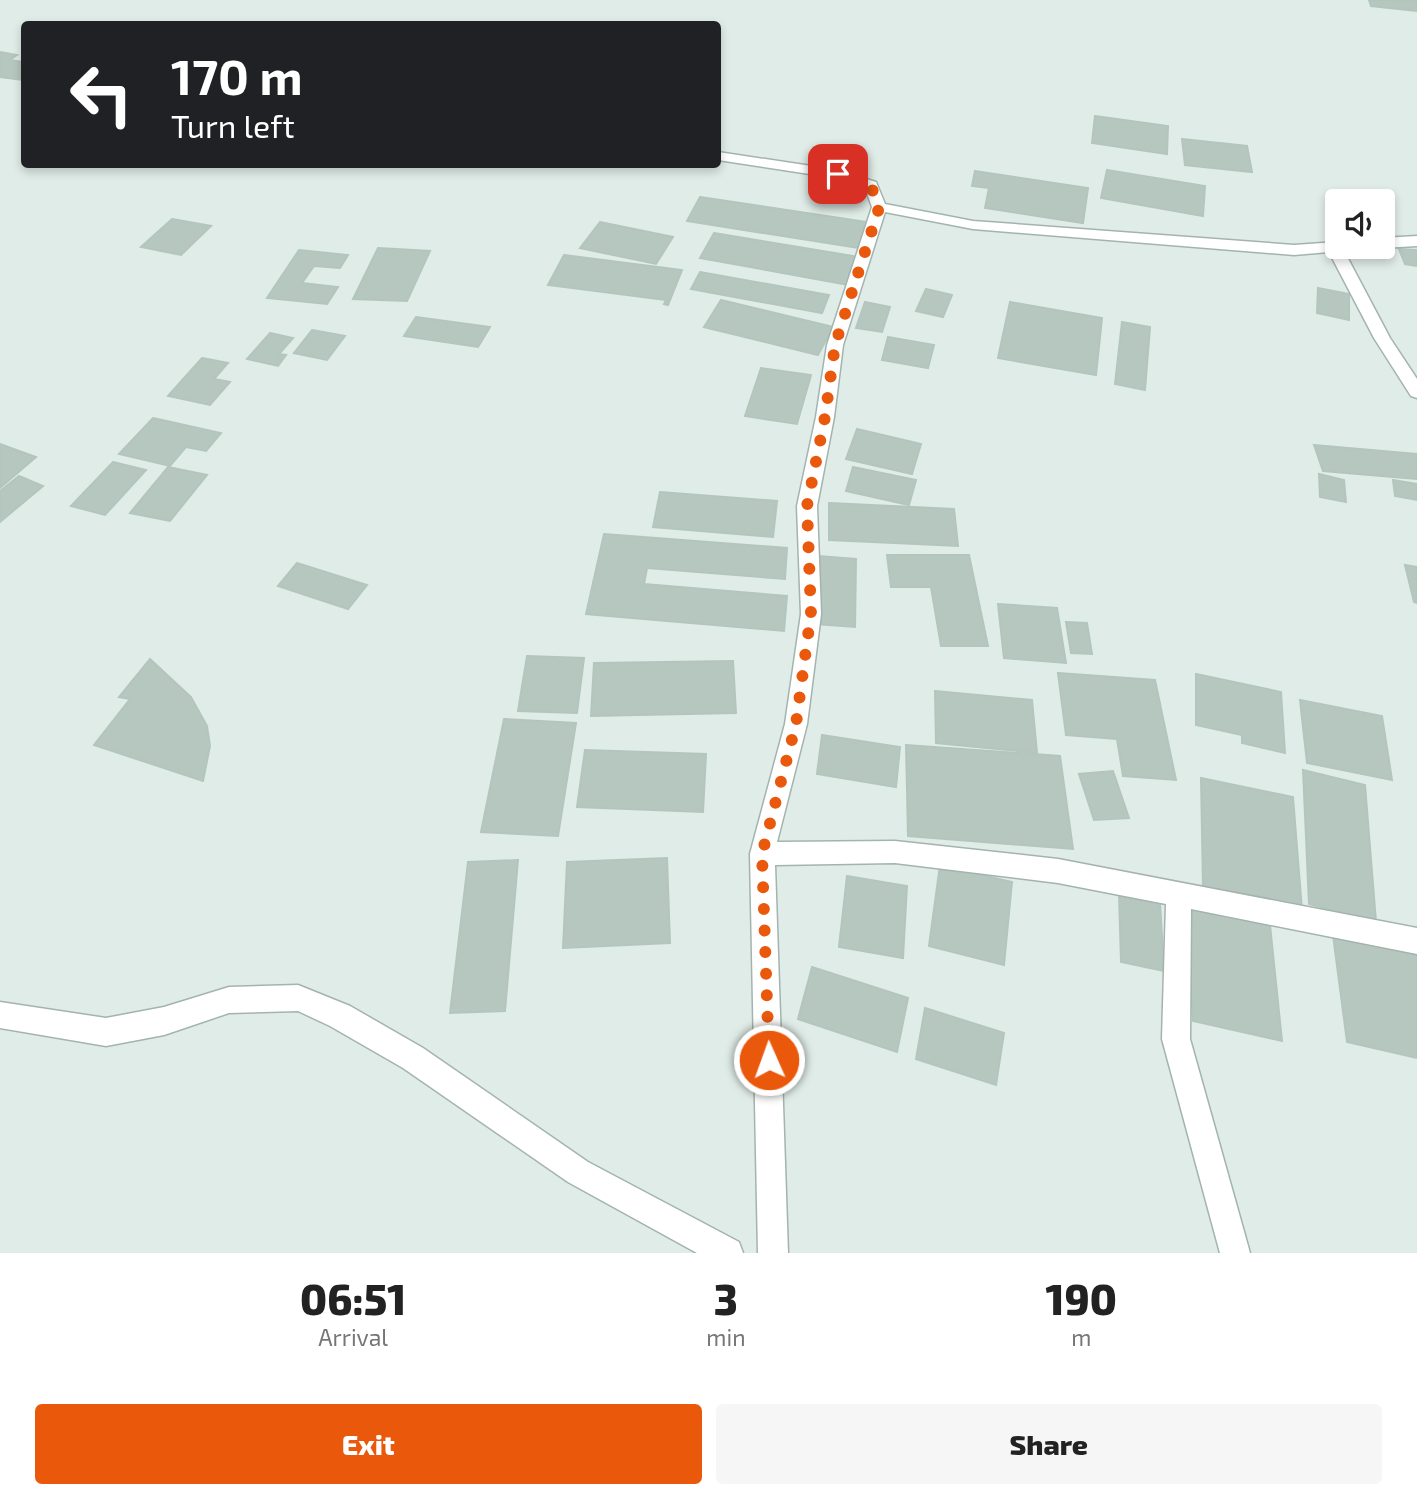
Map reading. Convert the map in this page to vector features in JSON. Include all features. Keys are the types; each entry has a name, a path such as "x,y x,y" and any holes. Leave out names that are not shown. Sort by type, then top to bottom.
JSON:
{"street":[{"path":"721,156 838,174 871,186 879,208 835,345 825,417 807,506 811,614 796,724 762,854 773,1253"},
{"path":"879,208 973,225 1051,232 1294,250 1325,248"},
{"path":"1395,242 1417,241"},
{"path":"1342,259 1382,338 1417,391"},
{"path":"762,854 895,852 1058,871 1417,941"},
{"path":"1180,895 1176,1040 1235,1253"},
{"path":"0,1015 106,1032 164,1021 229,1000 298,998 340,1016 413,1058 578,1171 728,1253"}],"building":[{"path":"1369,0 1417,0 1417,11 1371,6"},
{"path":"0,52 17,55 10,60 21,62 21,80 0,77"},
{"path":"1095,116 1168,126 1167,154 1092,143"},
{"path":"1182,139 1247,146 1252,172 1185,165"},
{"path":"1107,170 1205,186 1203,216 1101,198"},
{"path":"975,171 1088,188 1083,223 985,208 989,188 972,186"},
{"path":"700,197 867,222 858,248 687,221"},
{"path":"172,219 211,226 181,255 141,247"},
{"path":"600,222 673,237 656,264 580,248"},
{"path":"714,233 859,257 849,285 700,258"},
{"path":"378,248 430,251 407,301 353,299"},
{"path":"1399,249 1416,250 1417,266 1405,264"},
{"path":"299,250 348,255 340,268 314,266 302,283 338,287 327,304 267,298"},
{"path":"564,255 682,270 668,305 664,304 666,300 548,285"},
{"path":"700,272 829,295 822,313 691,289"},
{"path":"1318,288 1349,294 1349,320 1317,313"},
{"path":"926,289 952,295 943,317 916,311"},
{"path":"721,300 833,327 818,355 704,327"},
{"path":"865,302 890,307 882,332 856,328"},
{"path":"1010,302 1102,318 1096,375 998,358"},
{"path":"416,317 490,327 478,347 404,336"},
{"path":"1122,322 1150,327 1145,390 1115,384"},
{"path":"312,330 345,336 327,360 294,353"},
{"path":"270,333 293,338 279,354 286,355 278,366 247,359"},
{"path":"888,337 934,345 928,368 882,360"},
{"path":"202,358 228,363 214,379 230,382 210,405 168,396"},
{"path":"761,368 811,375 797,424 745,416"},
{"path":"153,418 221,433 206,451 186,447 170,466 119,454"},
{"path":"857,429 921,444 912,474 846,459"},
{"path":"0,444 36,457 0,488"},
{"path":"1314,445 1417,454 1417,479 1323,471"},
{"path":"113,462 146,470 105,515 71,506"},
{"path":"168,467 207,475 170,521 130,513"},
{"path":"853,467 916,480 909,505 846,491"},
{"path":"1319,474 1344,480 1346,502 1320,497"},
{"path":"19,476 43,486 0,522 0,491"},
{"path":"1393,480 1417,484 1417,500 1395,496"},
{"path":"660,492 777,501 773,537 653,527"},
{"path":"829,503 954,509 958,546 829,540"},
{"path":"604,534 787,548 785,579 647,568 644,584 787,596 784,631 586,614"},
{"path":"887,555 969,555 988,646 941,646 931,587 891,587"},
{"path":"818,556 856,559 855,627 815,624"},
{"path":"297,563 367,585 348,609 278,586"},
{"path":"1405,565 1417,567 1417,603 1414,602"},
{"path":"998,604 1057,608 1066,663 1004,658"},
{"path":"1066,622 1087,623 1092,654 1071,653"},
{"path":"527,656 584,658 577,713 518,711"},
{"path":"150,659 191,697 207,726 210,746 203,781 94,745 130,699 119,697"},
{"path":"733,661 736,713 591,716 594,663"},
{"path":"1058,673 1155,680 1176,780 1123,776 1117,739 1066,735"},
{"path":"1196,674 1281,692 1285,753 1242,743 1242,735 1196,725"},
{"path":"935,691 1032,700 1037,753 936,743"},
{"path":"1300,700 1382,716 1392,780 1307,763"},
{"path":"504,719 576,723 558,836 481,832"},
{"path":"822,735 900,747 896,787 817,774"},
{"path":"906,745 1060,756 1073,849 908,836"},
{"path":"585,750 706,754 703,812 577,807"},
{"path":"1303,770 1365,785 1376,922 1309,904"},
{"path":"1113,771 1129,818 1094,820 1079,774"},
{"path":"1201,778 1293,797 1302,910 1203,886"},
{"path":"667,858 670,943 563,948 567,862"},
{"path":"518,860 505,1011 450,1013 468,862"},
{"path":"940,865 1012,882 1004,965 929,946"},
{"path":"847,876 907,886 903,958 839,947"},
{"path":"1119,895 1160,903 1164,971 1121,962"},
{"path":"1187,908 1270,925 1282,1041 1193,1021"},
{"path":"1333,935 1417,953 1417,1058 1347,1042"},
{"path":"812,967 908,998 897,1052 798,1019"},
{"path":"925,1008 1004,1033 996,1085 916,1059"}],"route":[{"path":"769,1060 762,854 796,724 811,614 807,506 825,417 835,345 879,208 871,186 838,174"}]}
